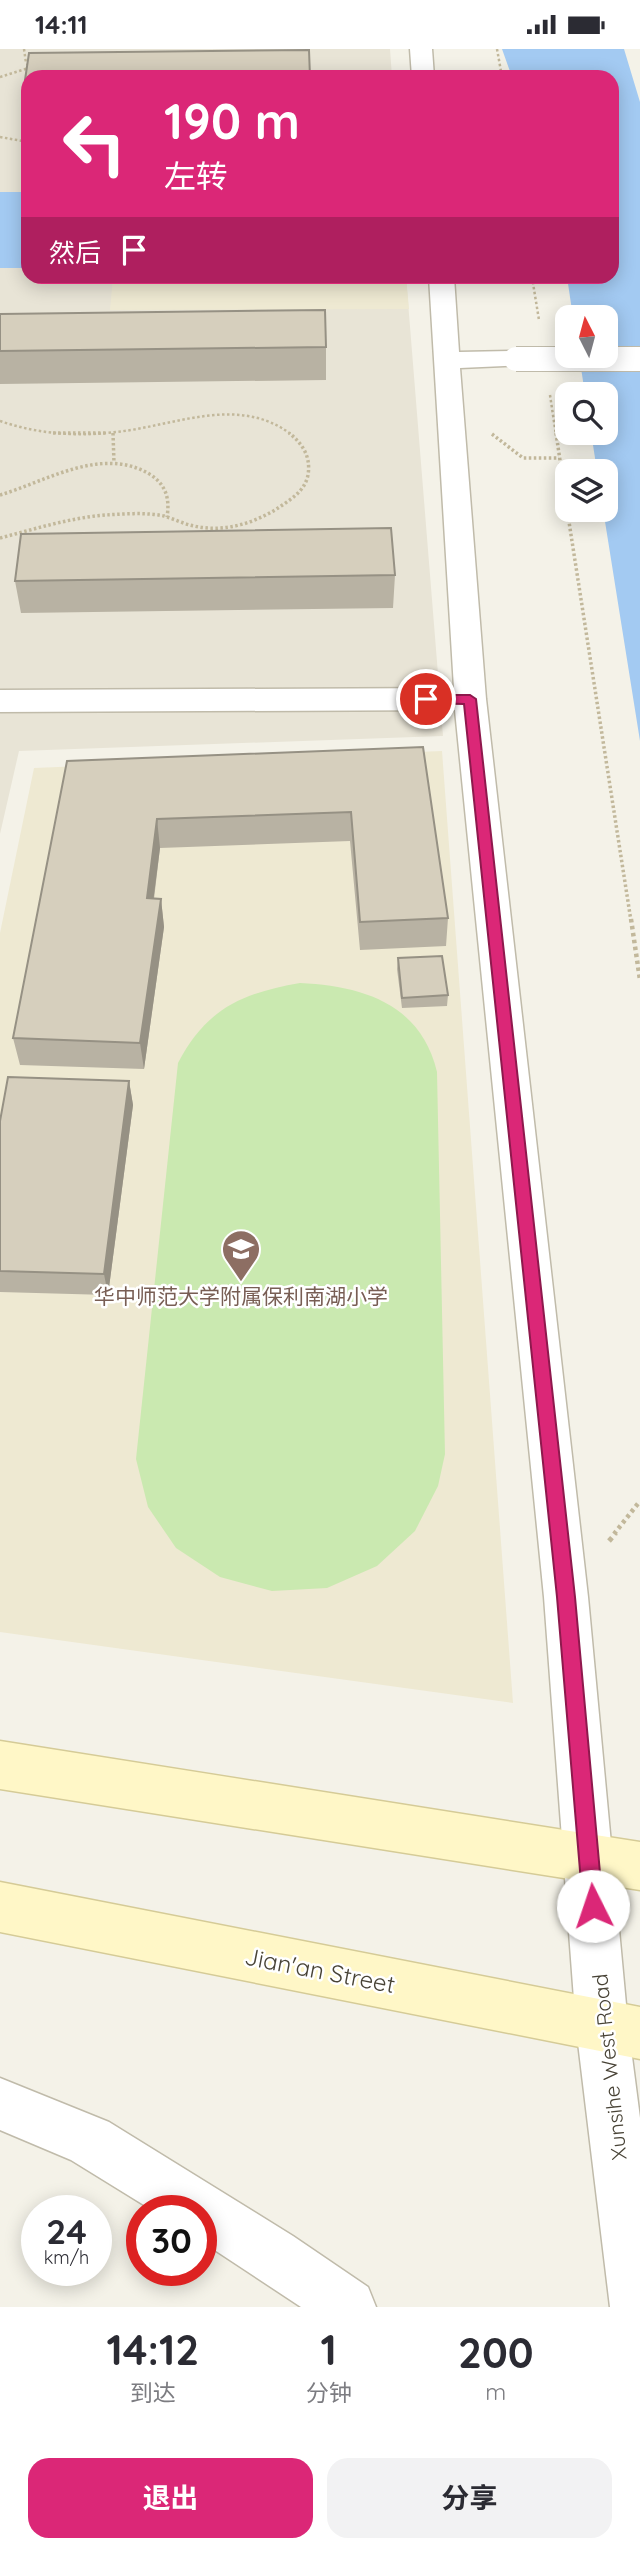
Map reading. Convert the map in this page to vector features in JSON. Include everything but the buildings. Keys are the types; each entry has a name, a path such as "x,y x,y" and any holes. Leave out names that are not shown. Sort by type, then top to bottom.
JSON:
{"main road":[{"path":"0,1765 640,1866"},
{"name":"Jian'an Street","path":"0,1907 621,2029"}],"street":[{"path":"421,49 422,70"},
{"name":"Xunsihe West Road","path":"442,284 470,699 565,1583 589,1858 621,2029 638,2307"},
{"path":"448,360 640,359"},
{"path":"0,701 470,699"},
{"path":"0,2104 90,2140 274,2255 348,2307"}],"path":[{"path":"24,49 26,62 31,67"},
{"path":"497,49 501,70"},
{"path":"22,70 41,64"},
{"path":"0,77 21,70"},
{"path":"0,137 21,141"},
{"path":"450,400 523,458 559,458"},
{"path":"0,421 42,432 114,433 193,416 251,416 280,426 301,443 310,465 304,488 270,514 242,524 212,528 197,527 167,517 125,514 88,516 0,538"},
{"path":"114,433 114,463"},
{"path":"0,495 79,467 114,463 137,467 161,483 168,496 167,517"},
{"path":"569,522 640,980"}],"shaded area":[{"path":"0,49 390,49 392,70 21,70 21,284 407,284 443,736 19,751 0,834"},
{"path":"112,284 407,284 409,309 110,310"},
{"name":"华中师范大学附属保利南湖小学","path":"442,751 513,1703 0,1632 0,933 34,768"}],"green space":[{"path":"300,983 346,989 386,1003 418,1030 429,1049 437,1072 445,1454 438,1486 415,1531 377,1566 327,1588 272,1591 220,1577 176,1548 148,1507 136,1459 178,1063 201,1029 228,1007 260,992"}],"water":[{"path":"502,49 624,49 640,102 640,741 605,522 618,522 618,459 595,459 593,445 618,445 618,382 583,382 581,368 618,368 618,305 571,305 568,284 619,284 619,70 510,70"},
{"path":"0,192 21,192 21,268 0,268"}],"place":[{"name":"华中师范大学附属保利南湖小学","path":"241,1283"}],"route":[{"path":"426,699 470,699 566,1597 593,1906"}]}
